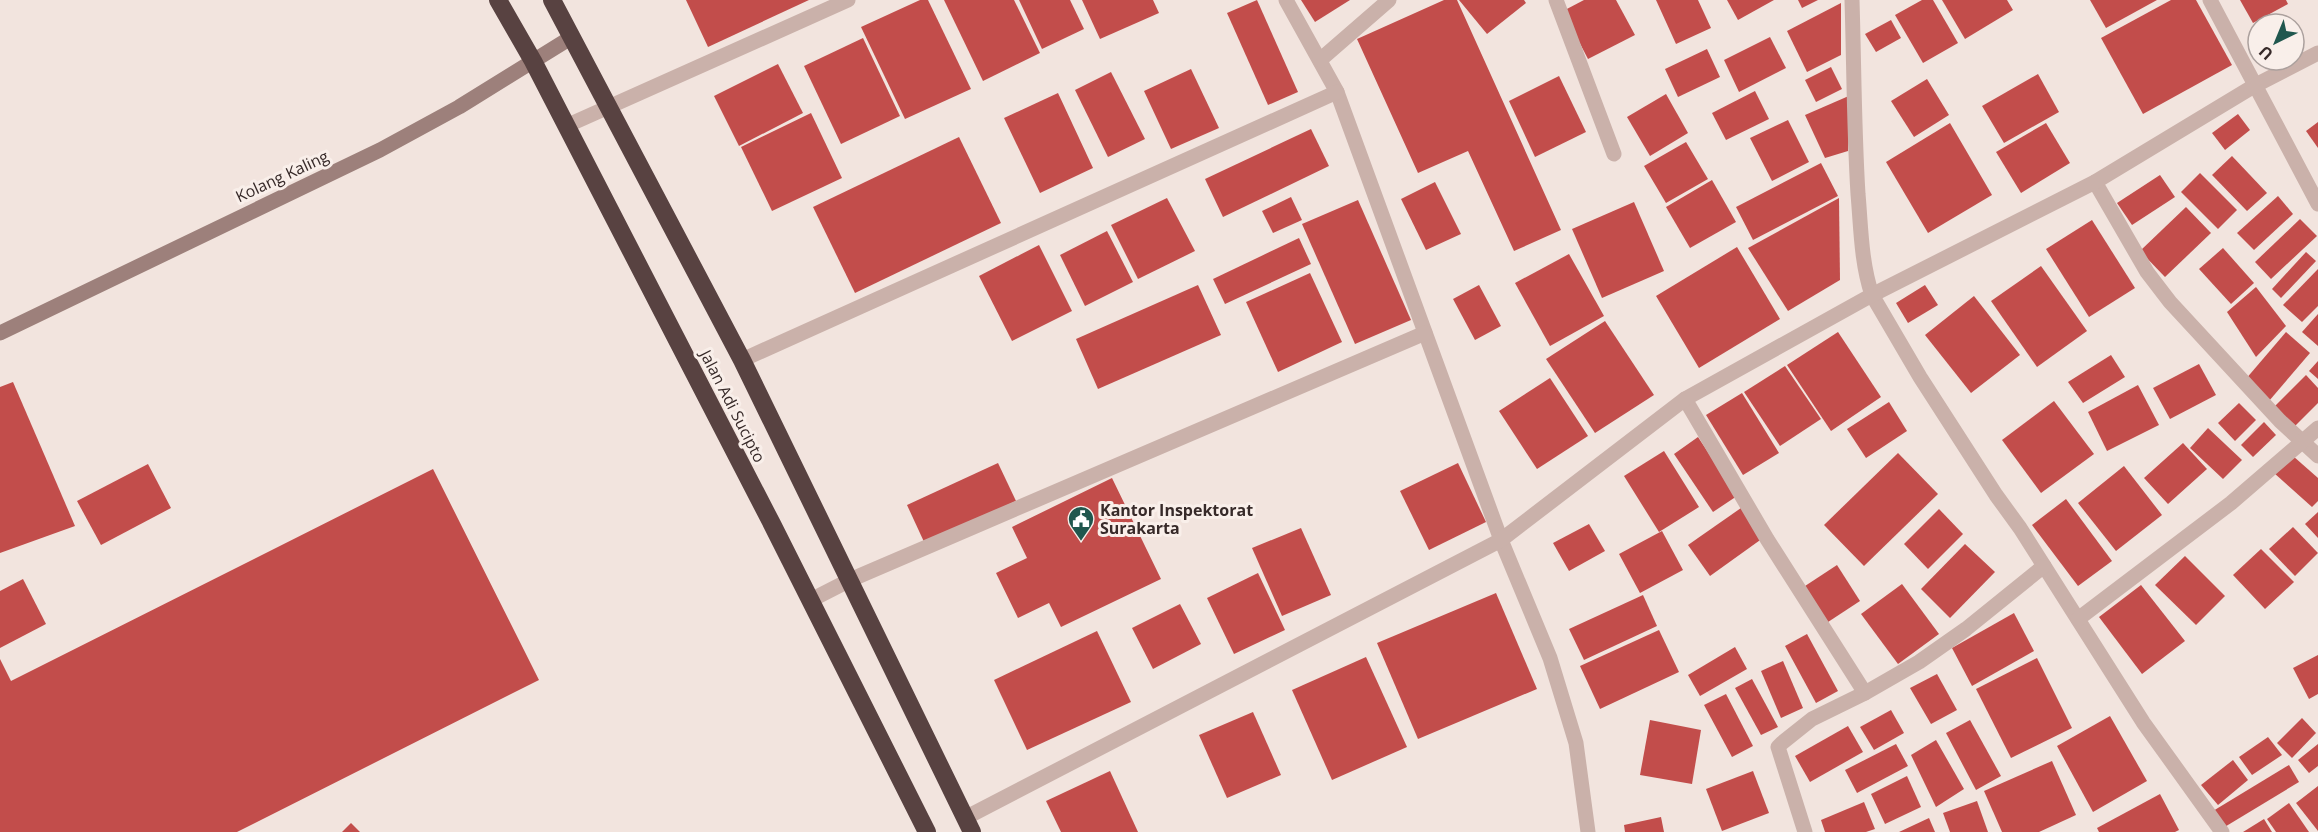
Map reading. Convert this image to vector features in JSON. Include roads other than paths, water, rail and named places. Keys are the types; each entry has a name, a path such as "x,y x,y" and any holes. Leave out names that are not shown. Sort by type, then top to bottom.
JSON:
{"highway":[{"name":"Jalan Adi Sucipto","path":"498,0 533,61 811,600 927,832"},
{"name":"Jalan Adi Sucipto","path":"552,0 742,360 968,825"}],"street":[{"path":"566,126 848,0"},
{"path":"1286,0 1337,92 1501,540 1533,614 1566,704 1576,743 1588,832"},
{"path":"1320,60 1389,0"},
{"path":"1556,0 1614,154"},
{"path":"1852,0 1856,160 1862,251 1872,294 1920,377 2143,722 2222,832"},
{"path":"2210,0 2318,204"},
{"name":"Kolang Kaling","path":"0,333 380,150 459,107 572,37"},
{"path":"968,825 1501,540 1685,399 1872,294 2095,182 2254,86 2318,53"},
{"path":"742,360 1337,92"},
{"path":"2095,182 2147,272 2170,302 2280,421 2318,456"},
{"path":"811,600 850,580 1425,333"},
{"path":"1685,399 1767,539 1865,693"},
{"path":"2078,619 2231,503 2318,429"},
{"path":"1805,832 1778,747 1812,719 1865,693 1919,662 1966,629 2044,566"}],"place":[{"name":"Kantor Inspektorat Surakarta","path":"1081,542"}]}
